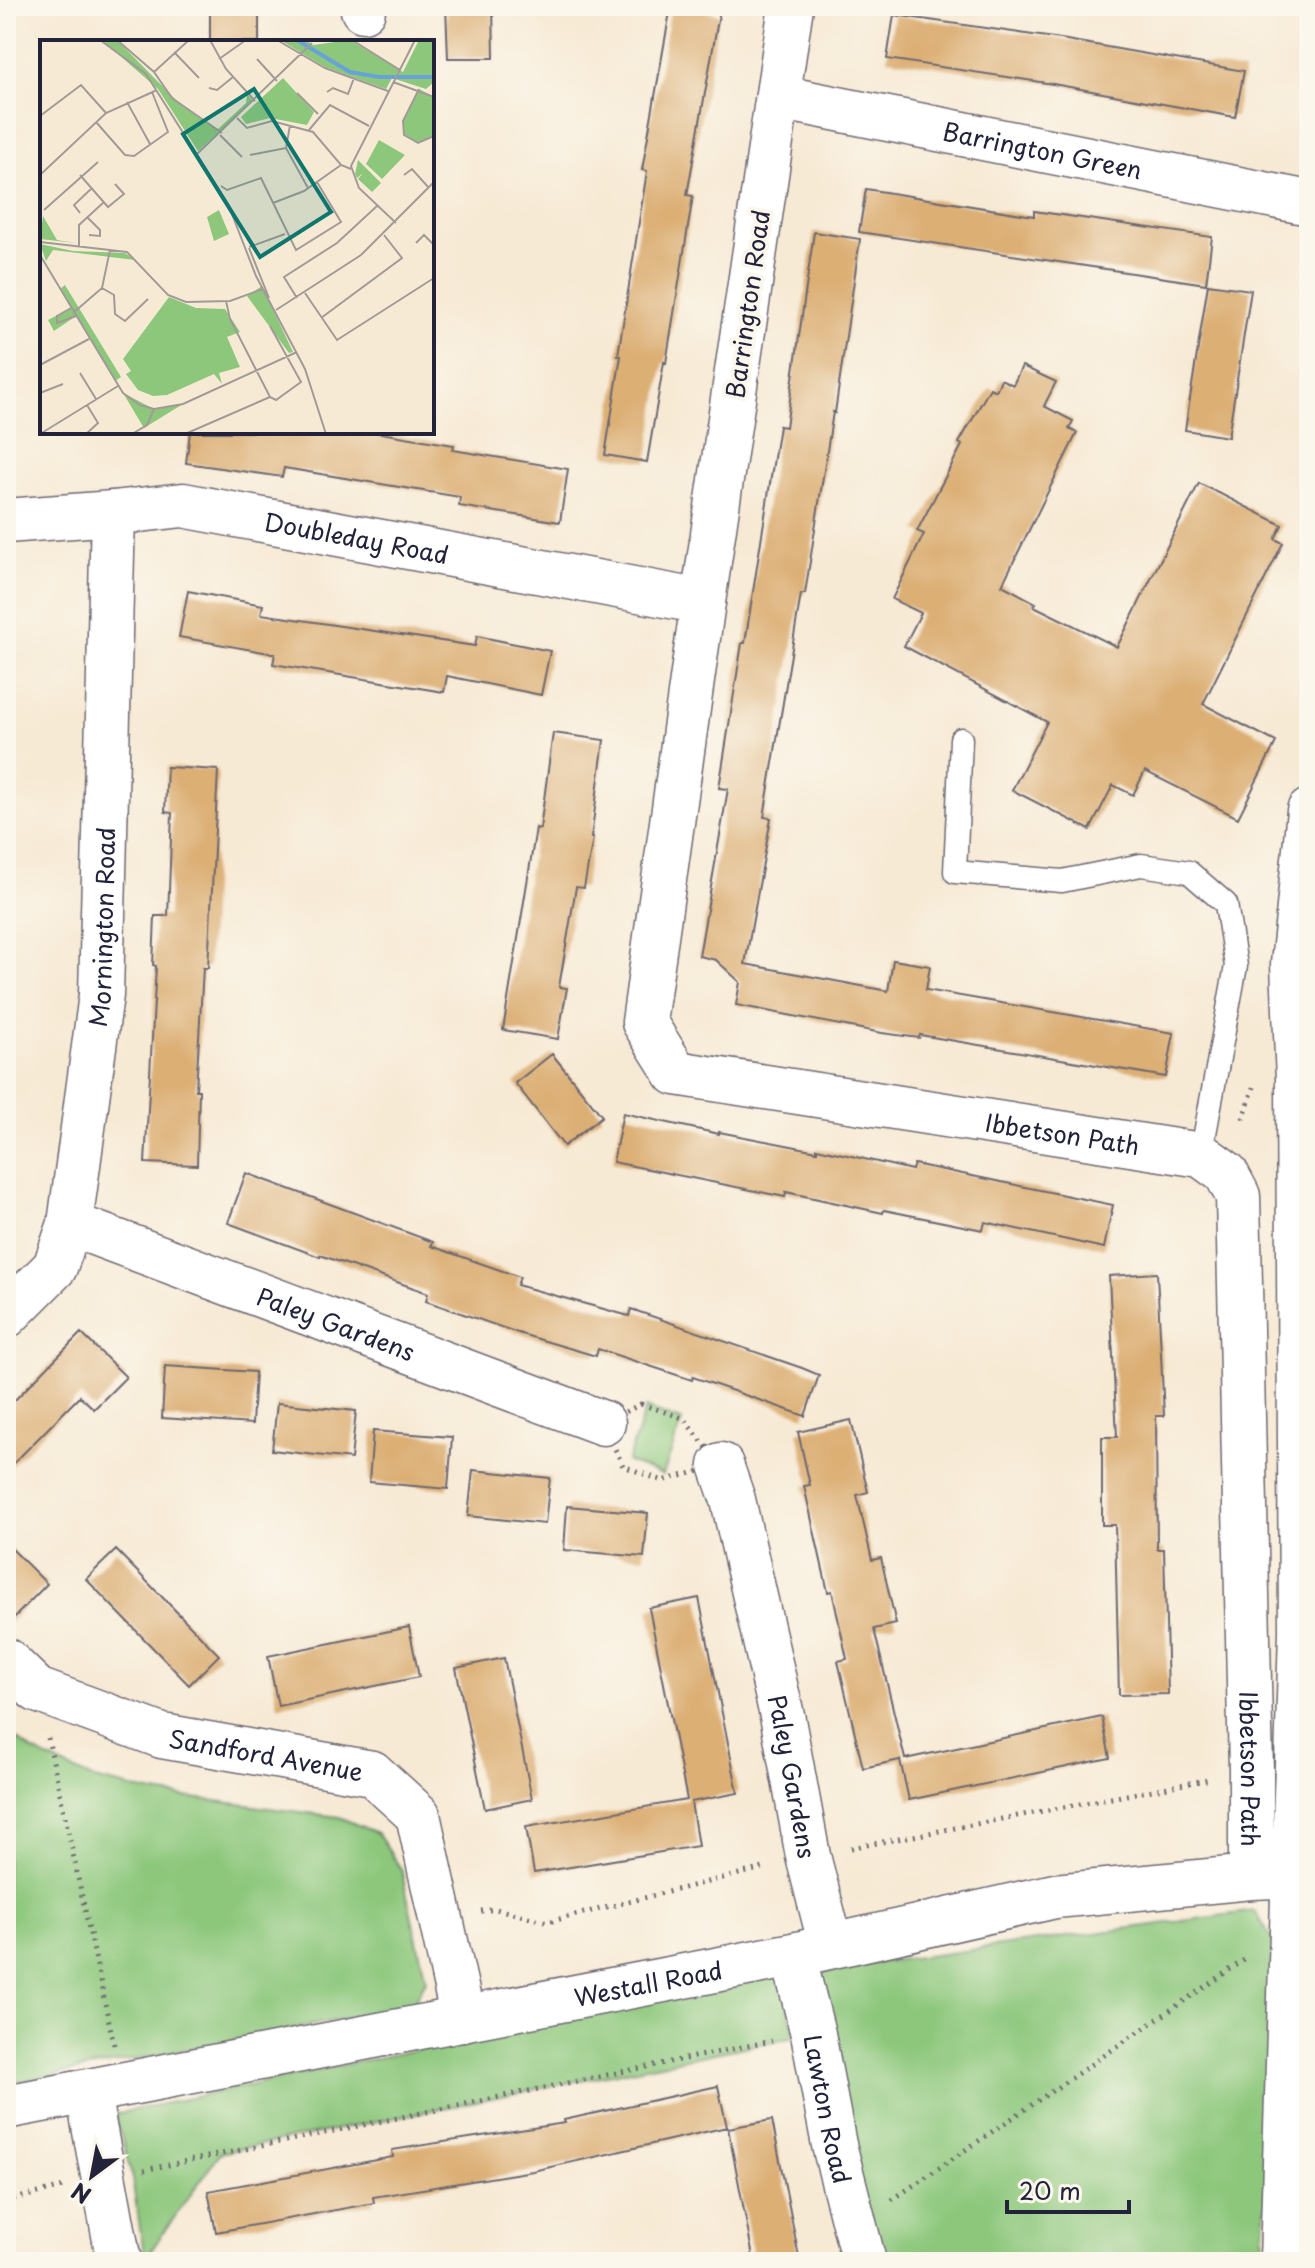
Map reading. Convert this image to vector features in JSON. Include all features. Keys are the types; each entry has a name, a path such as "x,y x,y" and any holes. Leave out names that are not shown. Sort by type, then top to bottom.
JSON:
{"street":[{"name":"Barrington Road","path":"703,602 791,6"},
{"name":"Barrington Green","path":"778,97 1309,203"},
{"name":"Doubleday Road","path":"6,521 183,505 703,602"},
{"name":"Mornington Road","path":"6,1316 55,1267 70,1224 101,995 113,513"},
{"name":"Ibbetson Path","path":"703,602 644,1022 676,1073 1201,1155 1226,1173 1238,1196 1251,1771 1286,1872"},
{"path":"1282,2262 1290,1940 1286,1872 1301,1631 1304,1480 1298,1080 1293,964 1309,811"},
{"name":"Paley Gardens","path":"70,1224 603,1423"},
{"name":"Paley Gardens","path":"721,1465 737,1515 783,1720 808,1856 812,1951"},
{"name":"Sandford Avenue","path":"6,1660 37,1690 162,1736 372,1773 418,1815 463,2019"},
{"name":"Westall Road","path":"6,2107 812,1951 1055,1896 1286,1872"},
{"name":"Lawton Road","path":"812,1951 813,2034 834,2145 859,2244"},
{"path":"106,2089 103,2177 119,2262"}],"lane":[{"path":"961,739 955,872 1062,881 1141,865 1189,872 1226,904 1236,966 1201,1155"}],"path":[{"path":"641,1404 683,1418 721,1465 663,1481 623,1466 603,1423 641,1404"},
{"path":"37,1690 106,2089"},
{"path":"859,2244 1254,1953 1290,1940"},
{"path":"6,2201 103,2177 813,2034"}],"green space":[{"path":"646,1408 682,1421 663,1475 627,1462"},
{"path":"6,1731 33,1751 90,1778 153,1793 339,1817 377,1833 401,1869 426,1980 412,2006 6,2084"},
{"path":"1255,1911 1282,1956 1262,2262 864,2262 799,1979 840,1968"},
{"path":"781,1972 795,2037 220,2153 145,2259 131,2173 115,2114"}],"building":[{"path":"210,6 259,6 259,40 210,40"},
{"path":"446,6 493,6 494,58 448,58"},
{"path":"671,6 719,14 687,195 693,196 647,462 605,455 647,171 642,170"},
{"path":"894,15 1061,39 1244,71 1235,117 1053,84 887,59"},
{"path":"866,189 1034,216 1034,211 1212,237 1206,284 859,232"},
{"path":"814,232 860,239 805,594 801,594 764,817 771,818 745,964 888,991 893,960 930,966 926,990 1174,1033 1166,1077 920,1035 919,1038 882,1033 736,1005 740,982 716,960 699,956 728,789 719,788 742,643 745,643 779,426 786,427"},
{"path":"1208,284 1251,290 1228,437 1185,430"},
{"path":"1022,366 1056,382 1044,406 1073,421 1069,429 1077,433 1002,585 1036,603 1034,606 1117,647 1199,483 1282,525 1275,539 1283,543 1203,704 1276,742 1238,818 1145,771 1133,795 1113,785 1090,830 1012,790 1047,722 904,646 921,613 892,599 924,534 917,531 962,445 959,443 990,388 996,391 1001,379 1013,385"},
{"path":"190,434 387,434 454,445 453,450 568,469 560,522 459,506 460,497 284,468 282,477 186,463"},
{"path":"188,591 263,605 261,614 475,646 477,636 550,651 541,695 447,676 444,692 273,664 275,654 179,637"},
{"path":"553,733 604,740 584,888 576,887 559,987 567,988 558,1039 503,1030 536,828 540,829"},
{"path":"167,767 218,770 208,968 203,968 196,1090 199,1090 197,1165 145,1163 156,966 153,965 155,916 168,916 172,813 165,812"},
{"path":"552,1054 602,1116 564,1146 515,1083"},
{"path":"623,1113 719,1134 817,1151 817,1148 912,1170 914,1164 1113,1205 1104,1248 985,1222 983,1230 786,1192 785,1197 613,1162"},
{"path":"246,1173 433,1242 431,1246 520,1277 517,1285 629,1316 631,1309 819,1375 805,1416 693,1377 692,1380 598,1349 596,1356 521,1334 426,1301 428,1293 228,1223"},
{"path":"1157,1273 1164,1416 1156,1416 1157,1549 1164,1549 1168,1694 1119,1695 1115,1525 1102,1525 1102,1437 1117,1437 1109,1276"},
{"path":"81,1333 126,1377 94,1409 80,1396 6,1471 6,1409"},
{"path":"165,1366 255,1372 252,1424 162,1418"},
{"path":"277,1403 356,1411 351,1459 272,1450"},
{"path":"851,1420 868,1492 857,1495 872,1560 881,1558 896,1624 874,1629 905,1759 1102,1717 1110,1758 909,1800 900,1760 863,1768 838,1661 847,1659 804,1486 810,1485 798,1432"},
{"path":"373,1431 452,1437 448,1489 369,1482"},
{"path":"473,1470 550,1478 545,1524 468,1516"},
{"path":"567,1506 648,1513 644,1557 564,1550"},
{"path":"6,1543 47,1584 6,1626"},
{"path":"116,1550 219,1655 189,1685 86,1579"},
{"path":"699,1598 738,1793 691,1802 698,1846 534,1873 526,1827 687,1800 649,1608"},
{"path":"409,1627 419,1677 278,1706 268,1656"},
{"path":"504,1658 532,1799 485,1809 456,1668"},
{"path":"718,2086 727,2127 533,2171 373,2197 374,2203 216,2232 208,2191 393,2157 392,2150 565,2123 564,2120"},
{"path":"772,2120 800,2262 754,2262 728,2128"}]}
